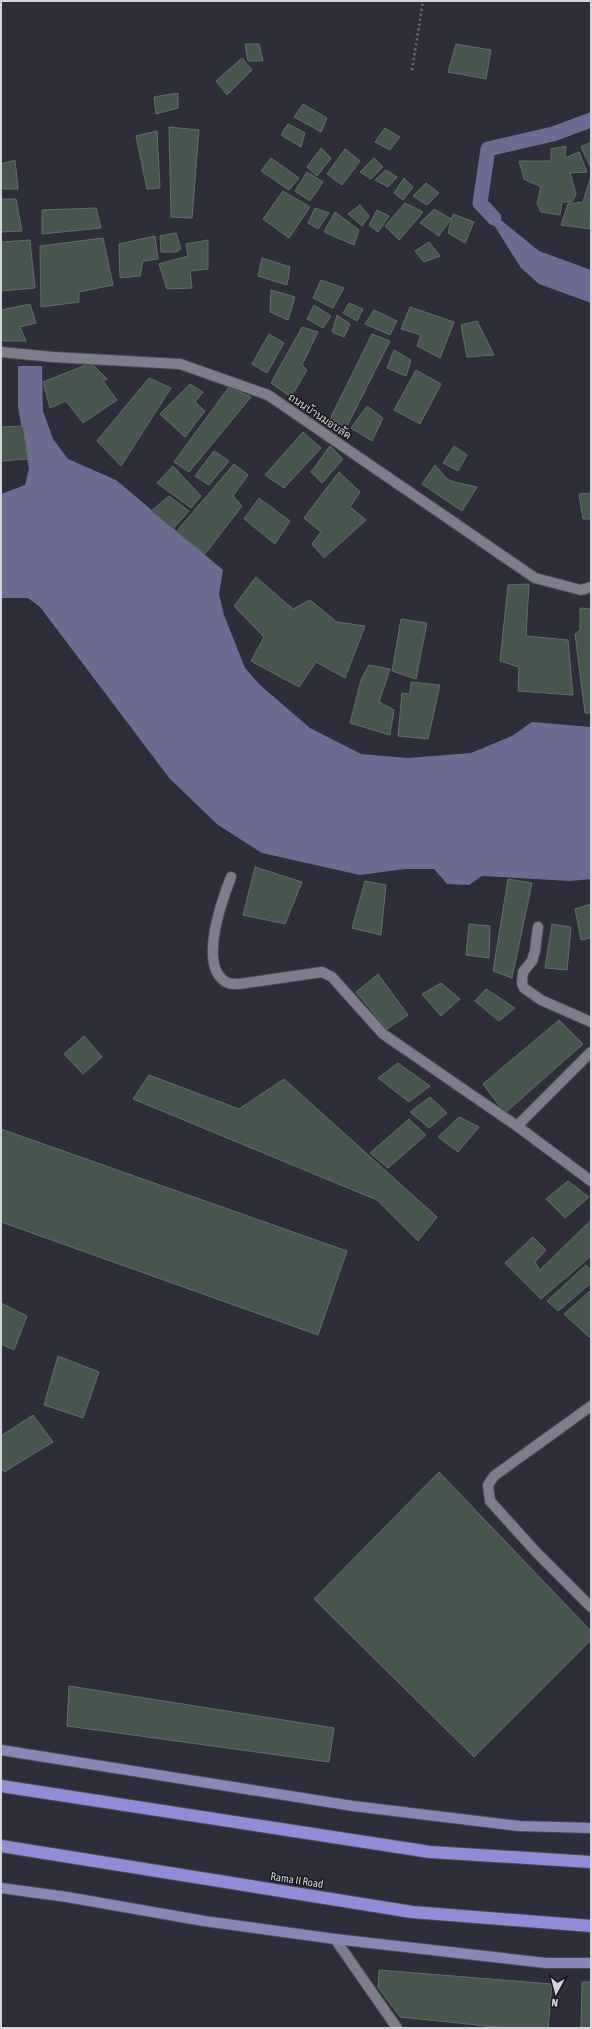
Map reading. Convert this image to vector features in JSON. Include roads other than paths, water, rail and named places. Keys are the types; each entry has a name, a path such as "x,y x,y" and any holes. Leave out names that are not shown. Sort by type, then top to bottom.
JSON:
{"highway":[{"path":"1,1786 430,1852 591,1862"},
{"name":"Rama II Road","path":"1,1846 412,1912 591,1926"}],"main road":[{"path":"1,1750 353,1806 519,1826 591,1828"},
{"path":"1,1888 67,1897 204,1921 335,1939 546,1963 591,1964"}],"street":[{"name":"ถนนบ้านมอบลัด","path":"1,352 53,357 180,364 268,395 535,578 581,590 591,587"},
{"path":"231,877 218,911 214,942 214,963 218,974 227,982 238,984 322,972 332,976 384,1034 517,1126 591,1181"},
{"path":"538,927 535,951 532,961 523,972 522,982 524,988 537,998 591,1022"},
{"path":"517,1126 591,1052"},
{"path":"591,1406 494,1476 488,1486 490,1501 536,1552 591,1607"},
{"path":"335,1939 398,2028"}],"water":[{"path":"480,203 539,251 591,270 591,303 539,284 521,268"},
{"path":"18,366 42,366 43,411 53,439 68,459 116,480 223,570 219,594 224,615 245,668 260,685 310,728 361,754 408,758 471,753 512,736 532,722 591,727 591,879 570,881 482,876 469,885 447,884 434,869 405,869 360,875 262,853 218,825 170,779 40,607 28,598 1,598 1,494 25,485 29,469 18,407"}],"waterway":[{"path":"494,218 480,203 488,149 553,134 591,120"}]}
